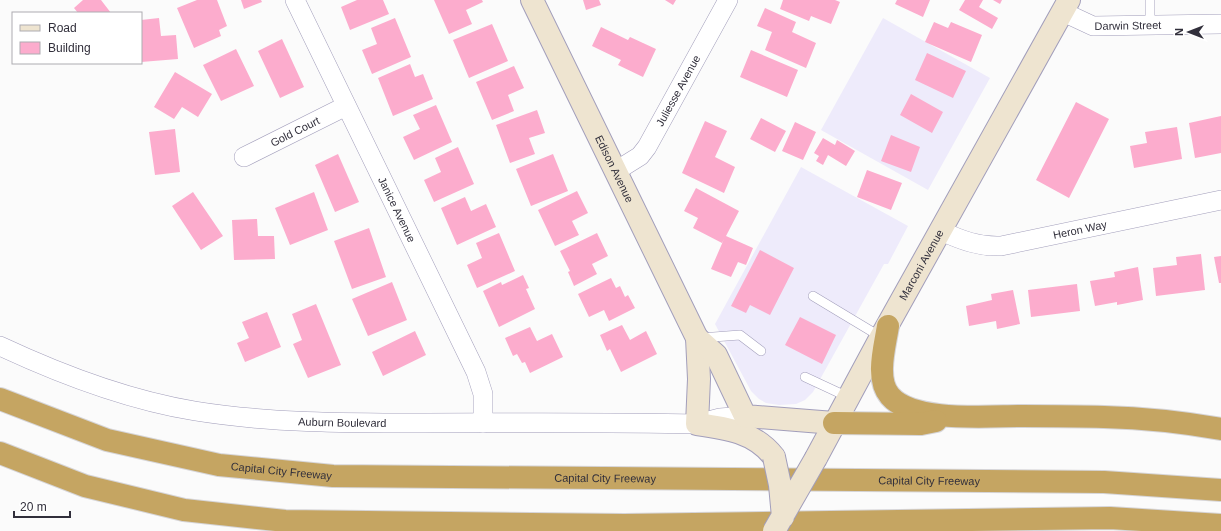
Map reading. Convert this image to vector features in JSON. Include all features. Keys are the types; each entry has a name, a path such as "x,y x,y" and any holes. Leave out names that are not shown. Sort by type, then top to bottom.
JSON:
{"highway":[{"path":"884,331 883,370 885,390 891,397 906,407 948,416 1126,418 1176,422 1221,429"},
{"name":"Capital City Freeway","path":"0,399 107,440 218,466 332,476 1104,482 1221,490"},
{"path":"834,423 921,424 935,422 948,416"},
{"path":"0,454 85,486 176,508 285,521 624,526 1110,518 1221,525"}],"street":[{"name":"Janice Avenue","path":"295,0 476,372 483,394 483,423"},
{"name":"Edison Avenue","path":"532,0 697,338 716,355 745,416"},
{"name":"Juliesse Avenue","path":"616,171 636,159 647,147 728,0"},
{"name":"Darwin Street","path":"1066,6 1090,26 1221,24"},
{"name":"Marconi Avenue","path":"778,524 1066,6"},
{"name":"Gold Court","path":"244,157 346,106"},
{"name":"Heron Way","path":"941,231 972,244 1001,246 1221,200"},
{"name":"Edison Avenue","path":"697,338 699,379 697,424"},
{"name":"Auburn Boulevard","path":"0,346 81,380 155,402 194,411 232,416 310,422 697,424 734,431 750,436 767,448 774,457 780,485 778,524"},
{"name":"Auburn Boulevard","path":"697,424 720,418 745,416 834,423"}],"lane":[{"path":"1150,0 1150,25"},
{"path":"813,296 884,331"},
{"path":"697,338 740,335 761,351"},
{"path":"805,377 848,397"}],"shaded area":[{"path":"883,18 990,78 928,190 821,130"},
{"path":"801,167 908,226 888,264 884,264 813,392 805,400 796,404 779,405 766,403 759,399 751,391 715,324"}],"building":[{"path":"83,0 101,0 110,12 77,12 74,8"},
{"path":"197,0 217,0 227,26 219,30 221,36 194,48 177,8"},
{"path":"241,0 261,0 262,2 244,9"},
{"path":"357,0 383,0 389,14 350,30 341,7"},
{"path":"434,0 482,0 483,2 466,10 472,24 449,34"},
{"path":"583,0 599,0 601,5 586,10"},
{"path":"665,0 676,0 673,5"},
{"path":"783,0 835,0 840,2 831,24 811,16 809,21 780,9"},
{"path":"897,0 930,0 923,17 895,4"},
{"path":"965,0 983,0 979,7 998,18 992,29 959,10"},
{"path":"993,0 1002,0 1000,4"},
{"path":"765,8 796,22 792,32 816,43 806,68 765,50 772,32 757,26"},
{"path":"159,18 161,36 176,35 178,59 142,62 142,20"},
{"path":"395,18 411,57 372,74 362,50 377,44 371,28"},
{"path":"934,22 948,28 951,22 982,35 971,62 925,42"},
{"path":"492,24 508,61 469,78 453,40"},
{"path":"601,27 628,40 630,37 656,49 643,77 618,65 621,60 592,46"},
{"path":"282,39 304,87 280,98 258,51"},
{"path":"236,49 254,86 221,101 203,65"},
{"path":"751,50 798,70 787,97 740,77"},
{"path":"927,53 966,71 953,98 915,80"},
{"path":"410,64 415,77 423,74 433,99 393,116 378,78"},
{"path":"514,66 524,88 508,95 514,111 492,120 476,82"},
{"path":"175,72 212,94 198,117 182,107 174,119 154,107"},
{"path":"911,94 943,112 932,133 900,115"},
{"path":"1076,102 1109,119 1069,198 1036,180"},
{"path":"436,105 452,142 414,160 403,137 420,129 413,115"},
{"path":"537,110 545,133 529,138 535,154 510,163 496,125"},
{"path":"1221,116 1221,153 1195,158 1189,123"},
{"path":"761,118 786,131 775,152 750,139"},
{"path":"705,121 727,131 715,157 735,167 724,193 682,173"},
{"path":"795,122 816,132 803,160 782,151"},
{"path":"1177,127 1182,159 1134,168 1130,146 1147,143 1145,132"},
{"path":"175,129 180,172 155,175 149,132"},
{"path":"891,135 920,147 911,172 881,161"},
{"path":"823,138 835,145 837,140 855,151 846,166 828,155 823,165 816,161 819,156 814,153"},
{"path":"458,147 474,184 434,202 424,180 441,172 435,158"},
{"path":"338,154 359,202 335,212 315,165"},
{"path":"553,154 568,191 531,206 516,169"},
{"path":"867,170 902,183 891,210 857,197"},
{"path":"696,188 739,211 726,236 753,248 746,265 738,262 731,277 711,269 724,239 722,243 693,228 698,218 684,211"},
{"path":"577,191 588,213 572,221 579,235 555,246 538,210"},
{"path":"193,192 223,236 201,250 172,206"},
{"path":"314,192 328,230 290,245 275,208"},
{"path":"465,197 471,211 486,204 496,227 457,245 441,208"},
{"path":"257,219 258,236 274,236 275,259 234,260 232,220"},
{"path":"369,228 386,277 352,289 334,241"},
{"path":"499,233 515,271 477,288 467,265 482,258 476,243"},
{"path":"597,233 608,256 592,264 597,274 574,286 568,272 570,271 560,251"},
{"path":"760,250 794,268 770,315 750,305 746,313 731,306"},
{"path":"1201,254 1205,290 1156,296 1153,268 1177,265 1176,257"},
{"path":"1221,256 1221,283 1219,283 1214,257"},
{"path":"1138,267 1143,300 1117,305 1117,302 1095,306 1090,281 1115,277 1114,272"},
{"path":"523,275 529,288 526,289 535,309 499,327 483,291 501,282 502,285"},
{"path":"611,278 616,288 620,286 625,297 628,295 635,308 609,321 604,310 589,317 578,294"},
{"path":"392,282 407,320 368,336 352,299"},
{"path":"1077,284 1080,311 1031,317 1028,290"},
{"path":"1013,290 1020,324 997,329 996,321 969,326 966,306 992,300 991,294"},
{"path":"316,304 341,365 308,378 293,344 302,340 292,314"},
{"path":"267,312 281,347 245,362 237,343 249,338 242,322"},
{"path":"800,317 836,335 822,364 785,345"},
{"path":"622,325 630,340 646,331 657,354 621,372 610,349 607,351 600,335"},
{"path":"530,327 537,341 552,334 563,357 530,373 525,362 522,363 517,354 513,356 505,338"},
{"path":"415,331 426,355 383,376 372,352"}]}
